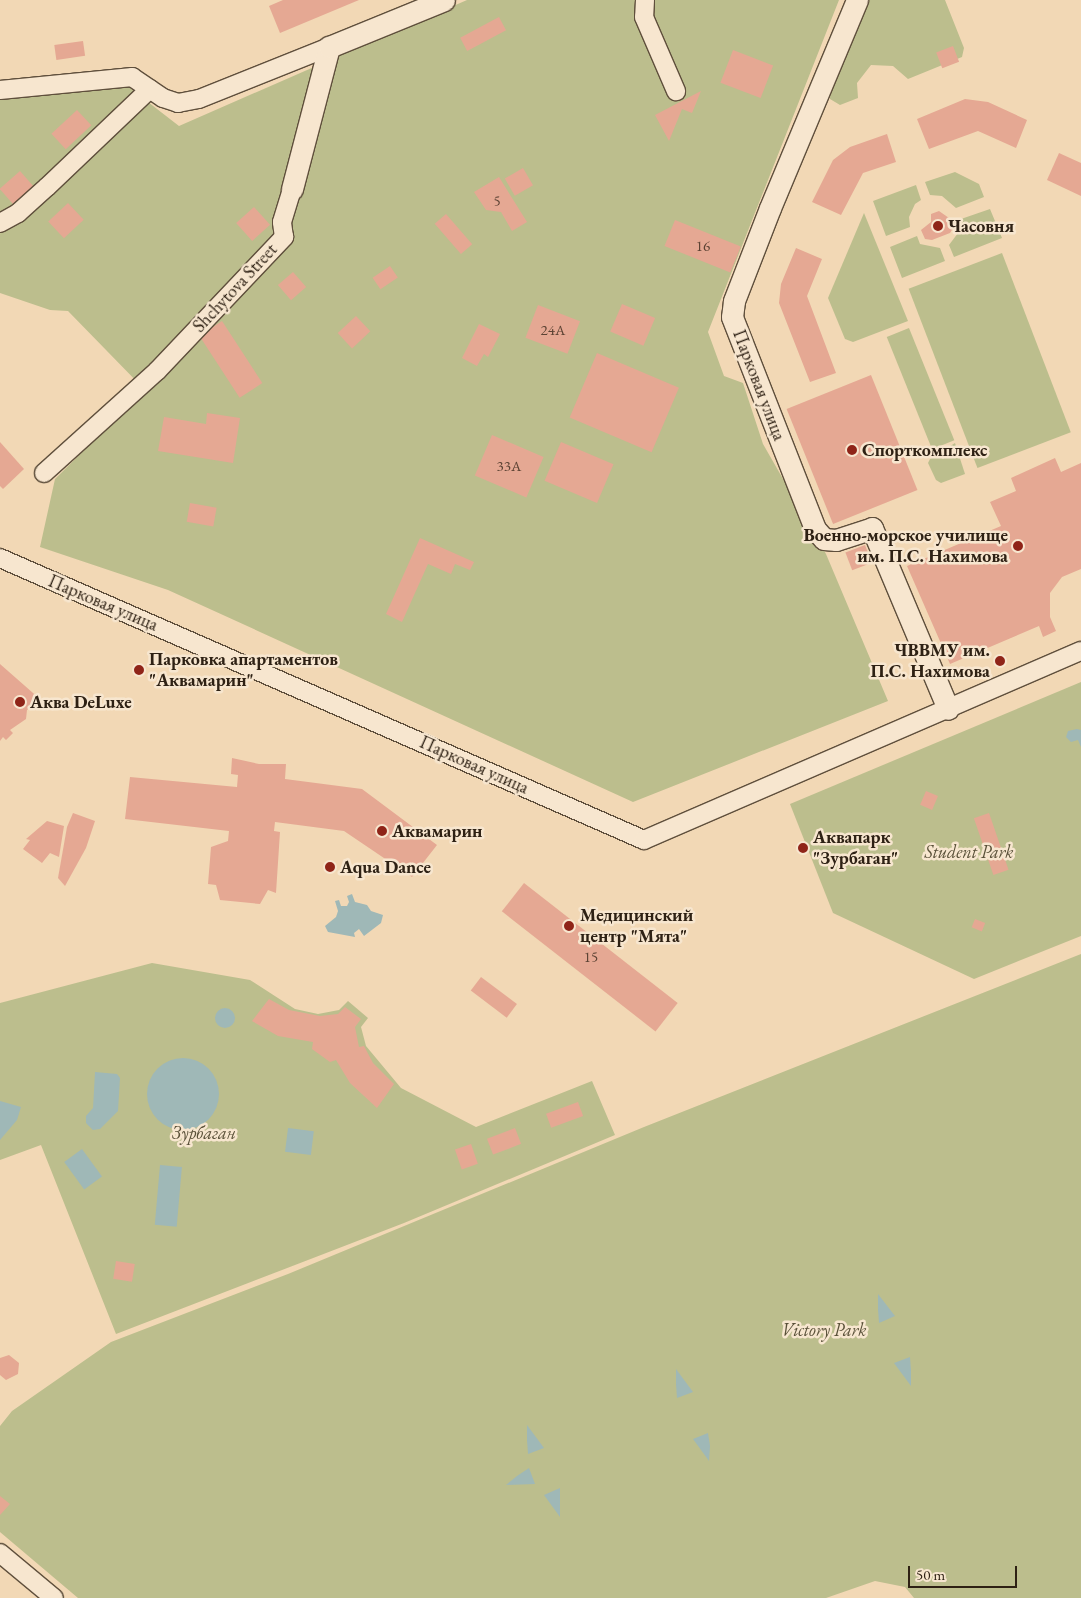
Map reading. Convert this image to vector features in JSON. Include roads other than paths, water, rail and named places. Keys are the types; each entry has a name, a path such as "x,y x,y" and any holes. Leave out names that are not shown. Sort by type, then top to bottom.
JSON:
{"street":[{"path":"0,90 132,77 163,98 178,102 199,99 444,0"},
{"path":"645,0 644,17 676,91"},
{"name":"Парковая улица","path":"857,0 770,208 734,301 732,317 815,529 824,539 836,540 872,528 948,709"},
{"name":"Shchytova Street","path":"44,473 157,371 284,237 282,222 329,48"},
{"path":"0,223 18,214 150,89"},
{"name":"Парковая улица","path":"0,558 644,840 1081,650"},
{"path":"0,1553 54,1598"}],"water":[{"path":"1081,730 1081,747 1078,740 1071,742 1066,737 1068,731"},
{"path":"352,894 355,902 367,905 371,911 383,915 381,923 364,936 359,929 354,933 355,937 328,932 325,926 336,917 338,911 335,901 339,900 341,906 347,906 349,902 347,896"},
{"path":"221,1008 229,1008 235,1014 235,1022 229,1028 221,1028 215,1022 215,1014"},
{"path":"183,1058 203,1064 213,1074 219,1094 213,1114 203,1124 183,1130 163,1124 153,1114 147,1094 153,1074 163,1064"},
{"path":"95,1072 117,1074 120,1078 118,1111 100,1129 93,1130 86,1123 86,1116 93,1108"},
{"path":"0,1101 21,1107 17,1120 0,1140"},
{"path":"288,1128 314,1131 311,1155 285,1152"},
{"path":"82,1149 102,1177 84,1189 64,1162"},
{"path":"160,1165 182,1167 177,1227 155,1225"},
{"path":"878,1294 895,1316 879,1323 878,1309"},
{"path":"910,1357 911,1371 911,1386 894,1363"},
{"path":"676,1369 693,1392 677,1398 676,1384"},
{"path":"527,1425 544,1448 528,1454 527,1440"},
{"path":"708,1433 710,1446 709,1461 693,1439"},
{"path":"529,1468 535,1484 506,1485 517,1476"},
{"path":"560,1488 560,1517 544,1495"}],"place":[{"name":"Часовня","path":"938,226"},
{"name":"Спорткомплекс","path":"852,450"},
{"name":"Военно-морское училище им. П.С. Нахимова","path":"1018,546"},
{"name":"ЧВВМУ им. П.С. Нахимова","path":"1000,661"},
{"name":"Парковка апартаментов \"Аквамарин\"","path":"139,670"},
{"name":"Аква DeLuxe","path":"20,702"},
{"name":"Аквамарин","path":"382,831"},
{"name":"Аквапарк \"Зурбаган\"","path":"803,848"},
{"name":"Aqua Dance","path":"330,867"},
{"name":"Медицинский центр \"Мята\"","path":"569,926"}],"park label":[{"name":"Student Park","path":"969,852"},
{"name":"Зурбаган","path":"204,1133"},
{"name":"Victory Park","path":"824,1330"}]}
